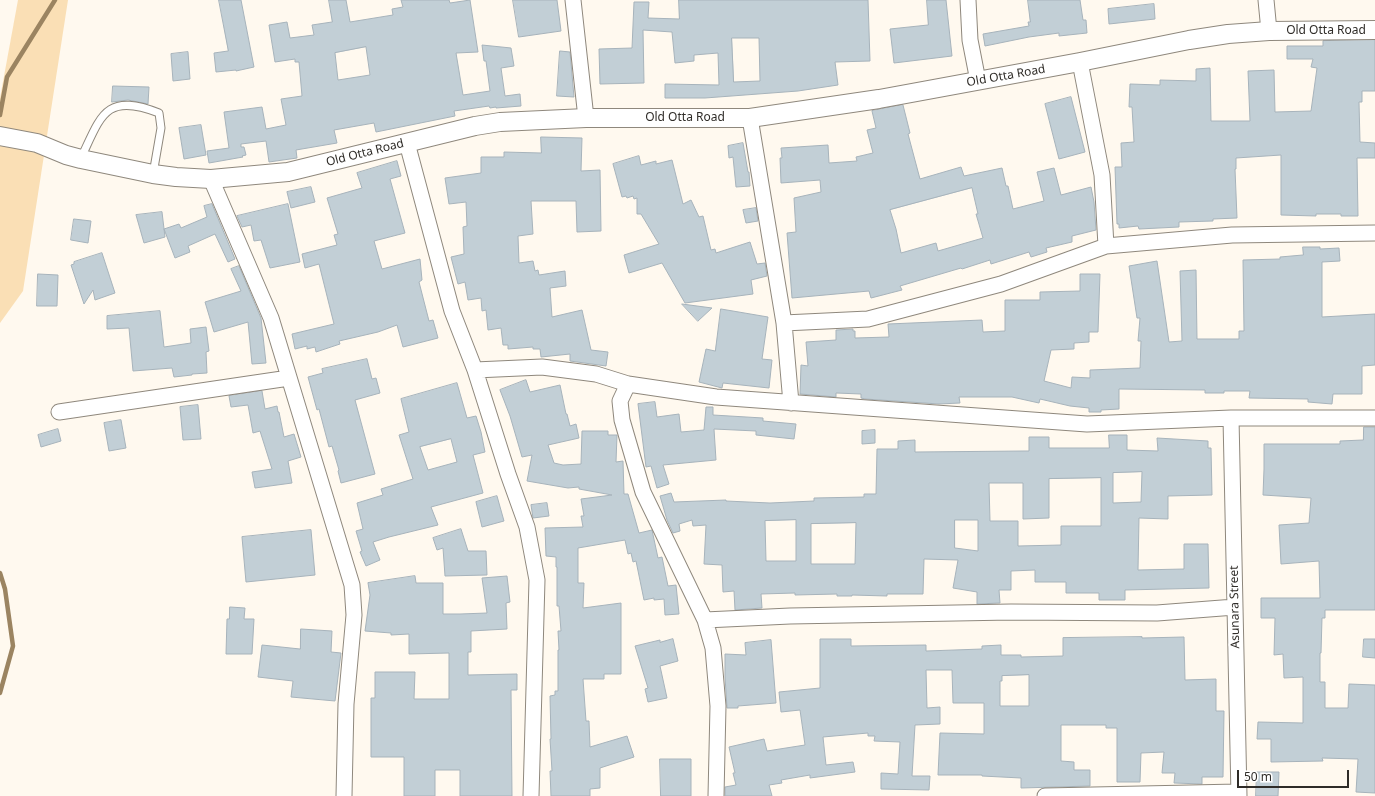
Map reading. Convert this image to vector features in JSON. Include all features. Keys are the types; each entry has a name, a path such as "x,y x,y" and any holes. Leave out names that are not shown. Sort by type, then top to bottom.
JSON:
{"street":[{"path":"573,0 586,118"},
{"path":"968,0 970,40 978,80"},
{"path":"1266,0 1269,31"},
{"name":"Old Otta Road","path":"0,136 37,144 81,159 153,174 211,179 288,172 475,126 500,122 586,118 750,118 879,99 1080,62 1189,40 1228,34 1269,31 1375,30"},
{"path":"1080,62 1102,175 1106,246"},
{"path":"750,118 784,324 791,403"},
{"path":"407,143 452,310 475,370 508,474 527,527 537,580 531,796"},
{"path":"211,179 271,318 352,585 354,615 346,704 344,796"},
{"path":"784,324 868,319 1001,284 1106,246 1232,235 1375,233"},
{"path":"475,370 542,367 596,374 628,384 716,397 1087,424 1231,418 1375,418"},
{"path":"59,412 289,378"},
{"path":"628,384 620,401 622,420 643,492 706,620 713,648 718,706 716,796"},
{"name":"Asunara Street","path":"1231,418 1239,794"},
{"path":"706,620 853,614 1011,612 1157,613 1235,607"},
{"path":"1045,796 1239,794"}],"lane":[{"path":"81,159 100,119 108,110 118,106 143,106 159,113 161,128 153,174"}],"shaded area":[{"path":"18,0 68,0 23,291 0,323 0,98"}],"building":[{"path":"219,0 241,0 254,67 236,71 216,72 214,53 228,51"},
{"path":"329,0 346,0 350,22 393,15 392,9 403,7 401,0 449,0 450,3 470,0 478,52 456,53 463,95 490,91 482,45 511,48 514,66 501,68 505,96 520,94 521,106 490,108 489,106 454,111 455,116 376,132 374,123 334,130 337,143 296,150 297,158 269,162 266,141 241,144 241,147 244,147 246,155 242,156 243,157 209,163 207,151 229,148 224,112 262,107 266,129 286,125 281,99 302,96 299,62 295,62 295,59 275,62 269,25 287,22 290,38 314,35 312,25 332,22","holes":["366,47 370,75 338,80 335,53"]},
{"path":"513,0 557,0 561,31 519,37"},
{"path":"679,0 868,0 870,61 835,62 838,85 798,91 705,98 665,98 665,84 719,85 718,53 694,55 694,61 675,63 672,32 643,30 644,83 600,84 599,49 632,48 634,2 649,2 648,18 679,19","holes":["732,38 759,38 760,81 734,82"]},
{"path":"927,0 946,0 952,56 894,63 890,29 928,25"},
{"path":"1028,0 1080,0 1083,20 1086,20 1087,33 1059,36 1059,33 1029,37 985,46 983,34 1029,26"},
{"path":"1154,4 1155,19 1109,24 1108,9"},
{"path":"1375,40 1375,91 1362,91 1362,102 1359,102 1360,142 1375,143 1375,158 1357,158 1358,216 1341,216 1341,214 1316,214 1316,216 1281,215 1281,155 1236,158 1237,218 1213,219 1213,221 1179,222 1179,227 1139,229 1138,226 1119,228 1119,224 1117,224 1115,167 1122,167 1121,143 1134,142 1132,107 1129,107 1130,84 1160,85 1160,80 1196,81 1196,69 1210,68 1211,121 1250,121 1248,71 1274,70 1275,112 1311,111 1317,68 1311,67 1313,59 1287,59 1287,46 1323,46 1323,41"},
{"path":"560,51 570,52 574,97 557,96"},
{"path":"188,52 190,79 173,81 171,54"},
{"path":"113,86 149,87 148,104 128,100 112,102"},
{"path":"1071,97 1085,152 1059,159 1045,104"},
{"path":"903,105 910,133 908,134 920,179 961,167 964,176 1002,168 1013,209 1044,201 1037,172 1054,168 1061,195 1091,187 1094,202 1096,230 1072,236 1072,242 1046,248 1047,252 1031,257 1029,252 991,264 990,260 900,286 902,290 871,298 869,291 792,298 787,233 796,232 794,198 821,192 820,180 781,183 781,148 828,145 829,163 857,161 856,157 873,153 867,130 876,128 872,111","holes":["972,188 978,214 976,214 983,238 938,251 936,243 901,253 890,210"]},
{"path":"201,125 206,155 184,159 179,128"},
{"path":"541,137 582,138 581,171 600,170 601,231 577,232 576,201 531,201 533,234 518,236 519,263 533,261 535,271 538,270 539,275 565,271 566,286 550,288 552,317 582,310 591,350 608,352 606,366 570,361 570,354 541,357 540,349 533,349 533,347 508,349 508,345 503,345 501,328 488,330 486,310 482,311 481,298 468,300 465,282 458,284 451,257 464,254 463,227 467,226 466,202 449,204 445,178 481,173 481,157 504,157 504,152 541,153"},
{"path":"743,143 749,172 750,186 736,187 733,157 729,158 728,146"},
{"path":"639,156 641,165 656,161 656,164 672,160 683,204 691,200 699,217 703,216 711,250 715,249 716,253 750,242 757,264 765,263 767,276 751,280 753,294 685,303 662,263 629,273 624,255 659,244 641,214 637,214 637,198 634,199 633,196 627,198 626,196 622,197 613,164"},
{"path":"397,161 401,176 390,179 405,233 374,241 382,269 420,259 422,280 419,282 429,321 433,320 438,338 403,347 397,325 378,332 339,341 340,344 316,352 315,347 307,349 307,346 295,349 292,334 334,324 319,264 305,268 302,254 337,245 334,235 338,234 327,198 362,188 357,173"},
{"path":"311,187 315,202 291,208 287,192"},
{"path":"212,204 235,259 228,262 215,234 188,246 190,252 175,258 164,229 179,224 181,228 207,217 204,206"},
{"path":"288,204 300,262 270,268 261,240 254,241 251,225 242,227 237,216"},
{"path":"756,208 758,221 746,223 743,210"},
{"path":"162,212 165,237 144,243 136,215"},
{"path":"74,219 91,221 88,243 71,240"},
{"path":"1303,247 1320,247 1320,249 1339,248 1340,261 1322,262 1322,317 1375,314 1375,365 1362,366 1362,394 1333,394 1332,404 1308,402 1308,399 1249,398 1250,391 1205,393 1205,390 1119,389 1119,409 1089,412 1089,408 1070,406 1040,399 1039,403 1012,397 959,397 960,403 939,404 865,399 861,398 861,394 836,393 836,397 800,394 801,365 808,366 806,342 836,340 836,330 853,329 853,331 855,331 855,338 889,337 888,324 982,320 983,332 1005,331 1005,300 1040,300 1040,292 1080,291 1080,274 1100,274 1098,332 1089,332 1089,342 1074,343 1074,349 1051,350 1044,381 1071,388 1072,377 1090,378 1090,370 1140,368 1141,341 1138,341 1140,318 1137,318 1129,266 1157,261 1169,342 1182,341 1180,271 1196,270 1197,339 1239,339 1239,331 1244,331 1243,260 1280,259 1280,257 1303,255"},
{"path":"102,253 115,293 95,300 93,290 84,304 71,265 74,264 74,262"},
{"path":"239,266 261,318 266,363 252,364 248,322 214,332 205,302 241,291 231,269"},
{"path":"38,274 58,275 57,306 37,306"},
{"path":"682,304 712,308 698,321"},
{"path":"721,309 768,317 762,359 772,360 769,388 723,383 722,388 699,382 706,349 715,351"},
{"path":"160,311 164,347 191,343 190,329 206,327 209,351 206,352 207,373 174,377 172,368 133,371 129,328 107,329 107,316"},
{"path":"367,359 372,379 376,378 380,393 355,400 375,474 341,483 332,446 329,447 319,409 317,410 308,377 323,373 322,369"},
{"path":"526,380 530,392 560,385 570,426 576,424 579,438 548,445 554,463 563,465 581,464 582,431 608,431 608,435 617,435 616,462 623,461 624,494 628,494 639,533 652,530 658,558 662,557 668,586 676,585 679,614 665,615 664,599 654,600 654,598 644,600 636,561 633,562 631,553 628,554 625,540 578,548 578,583 584,583 583,608 621,603 621,674 604,674 604,679 583,679 586,721 589,721 590,747 627,736 634,757 600,768 600,788 590,789 590,796 551,796 550,771 552,771 550,696 555,695 555,691 558,691 558,631 561,631 559,606 557,606 556,557 546,556 545,528 583,527 581,516 584,516 581,499 612,495 579,489 579,487 568,488 527,481 532,455 522,457 510,416 500,390"},
{"path":"457,383 467,418 476,416 481,432 485,452 473,455 483,493 431,507 438,525 373,542 380,560 366,566 360,552 362,551 356,531 363,529 357,503 383,495 381,489 413,479 399,435 409,432 401,399","holes":["451,439 457,462 428,470 420,447"]},
{"path":"262,391 265,409 277,406 284,437 294,434 301,457 288,461 292,483 255,488 252,472 272,469 260,431 253,433 248,405 231,407 229,396"},
{"path":"655,402 657,417 679,414 681,432 704,430 706,407 713,407 713,415 763,418 763,421 796,424 794,439 756,435 756,431 714,429 716,460 663,465 669,484 657,488 651,466 646,467 638,404"},
{"path":"198,405 201,439 183,440 180,407"},
{"path":"121,420 126,448 109,451 104,423"},
{"path":"1364,427 1375,427 1375,610 1325,610 1325,618 1322,618 1320,682 1325,682 1325,708 1348,708 1349,684 1375,685 1375,793 1356,792 1358,759 1322,758 1323,761 1271,762 1271,739 1257,739 1258,722 1303,723 1303,677 1284,678 1283,654 1274,655 1275,618 1261,618 1261,598 1320,598 1319,561 1281,564 1279,525 1309,523 1311,498 1263,495 1264,444 1340,444 1340,441 1363,440"},
{"path":"58,429 61,441 41,447 38,435"},
{"path":"875,430 875,443 862,444 862,431"},
{"path":"1109,435 1127,435 1127,450 1158,451 1157,438 1208,441 1208,448 1211,448 1212,495 1168,496 1168,519 1139,518 1138,570 1184,569 1184,544 1208,544 1209,588 1125,590 1125,600 1099,600 1099,593 1066,593 1066,582 1035,582 1035,570 1011,571 1011,590 999,590 1000,603 977,604 977,592 953,588 958,560 924,559 923,594 837,596 837,594 761,594 762,608 735,610 734,591 723,592 722,565 704,564 706,525 693,526 692,520 679,524 680,531 673,533 667,520 660,496 671,493 674,502 726,500 770,503 814,501 814,498 864,497 864,494 876,494 877,449 898,449 898,441 915,440 915,452 1029,451 1029,437 1049,437 1049,448 1109,448","holes":["1142,472 1141,502 1113,503 1113,473","1101,478 1101,526 1061,526 1061,545 1018,546 1018,521 990,521 989,483 1023,483 1023,519 1049,518 1049,479","796,520 796,561 766,561 765,521","955,520 978,520 978,551 955,548","856,523 855,564 811,564 811,524"]},
{"path":"497,496 504,521 482,527 476,502"},
{"path":"547,503 549,516 533,518 531,505"},
{"path":"461,529 468,551 486,551 487,575 445,576 443,548 437,550 433,538"},
{"path":"311,530 315,575 246,582 242,537"},
{"path":"415,576 416,583 443,583 443,614 460,614 487,613 482,578 507,576 510,602 506,603 507,629 471,631 471,652 468,652 468,675 517,674 517,690 511,690 512,796 460,796 460,770 435,770 435,796 404,796 404,757 371,757 371,698 375,698 375,672 415,672 414,699 449,699 449,653 409,654 409,634 391,635 391,633 365,631 370,595 368,583"},
{"path":"230,607 245,608 244,619 254,619 252,654 226,654 227,619 229,619"},
{"path":"301,629 332,631 331,652 341,653 335,701 291,697 293,681 258,677 262,645 300,649"},
{"path":"1184,637 1185,680 1216,679 1216,711 1224,711 1223,777 1202,777 1202,784 1174,783 1175,773 1162,773 1164,752 1141,753 1140,782 1117,782 1117,728 1106,728 1106,725 1061,725 1061,761 1074,762 1074,770 1090,770 1090,786 1021,788 1021,778 982,775 938,775 940,733 984,734 984,703 953,703 952,670 926,670 927,708 940,707 940,724 915,725 912,776 930,776 929,790 881,789 881,773 898,774 900,742 874,741 875,736 868,736 868,733 823,737 826,765 853,762 855,772 810,778 810,775 781,780 782,783 769,785 772,796 725,796 725,787 736,785 729,747 764,739 767,751 805,745 800,710 781,712 779,692 820,688 820,639 851,639 851,646 926,645 926,651 982,649 982,646 1001,645 1001,655 1021,655 1021,657 1063,656 1063,638","holes":["1029,675 1029,706 1000,706 1000,681 1002,681 1002,676"]},
{"path":"673,639 678,661 660,666 667,698 648,702 645,689 648,688 635,646 660,640 660,642"},
{"path":"1364,639 1375,639 1375,658 1363,657"},
{"path":"771,640 776,703 727,708 725,654 746,655 745,643"},
{"path":"660,759 691,759 691,796 661,796"},
{"path":"1257,772 1279,772 1278,796 1256,796"}],"waterway":[{"path":"0,115 7,77 55,0"},
{"path":"0,573 5,589 13,646 0,693"}]}
